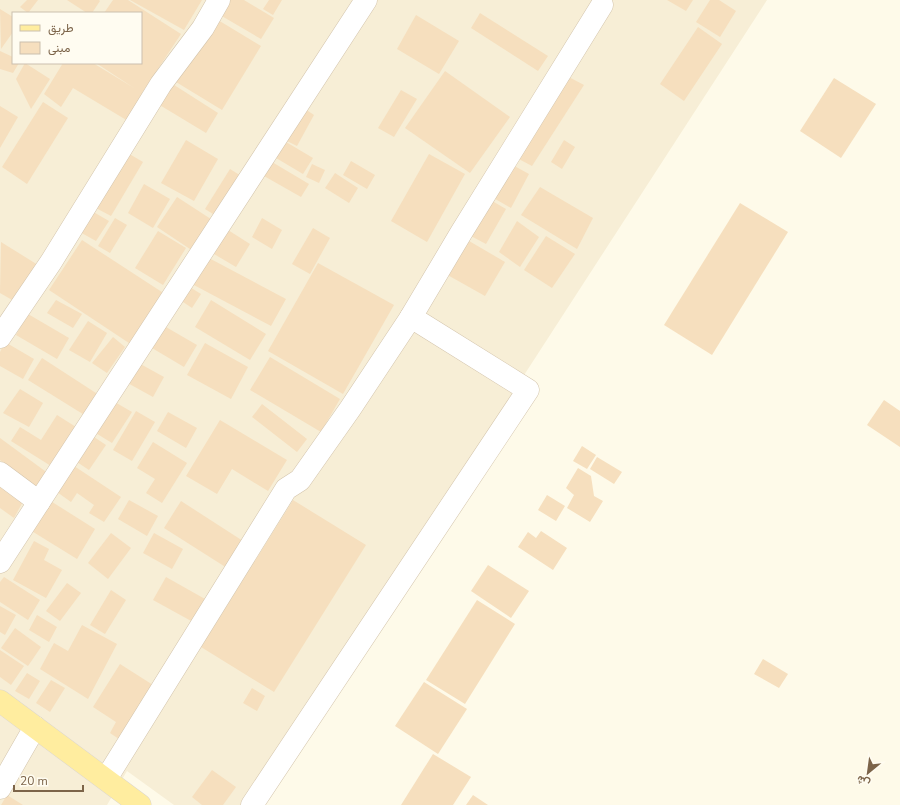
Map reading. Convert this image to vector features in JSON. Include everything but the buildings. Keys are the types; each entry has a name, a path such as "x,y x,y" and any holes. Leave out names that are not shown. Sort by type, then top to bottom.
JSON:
{"main road":[{"path":"0,701 140,805"}],"lane":[{"path":"0,337 51,262 161,84 203,28 219,0"},
{"path":"0,562 366,0"},
{"path":"106,779 286,489 300,480 350,409 411,317 602,4"},
{"path":"252,805 528,390 411,317"},
{"path":"0,472 39,502"},
{"path":"0,788 35,727"}],"shaded area":[{"path":"0,0 767,0 517,386 251,805 174,805 127,771 107,805 0,805"}]}
